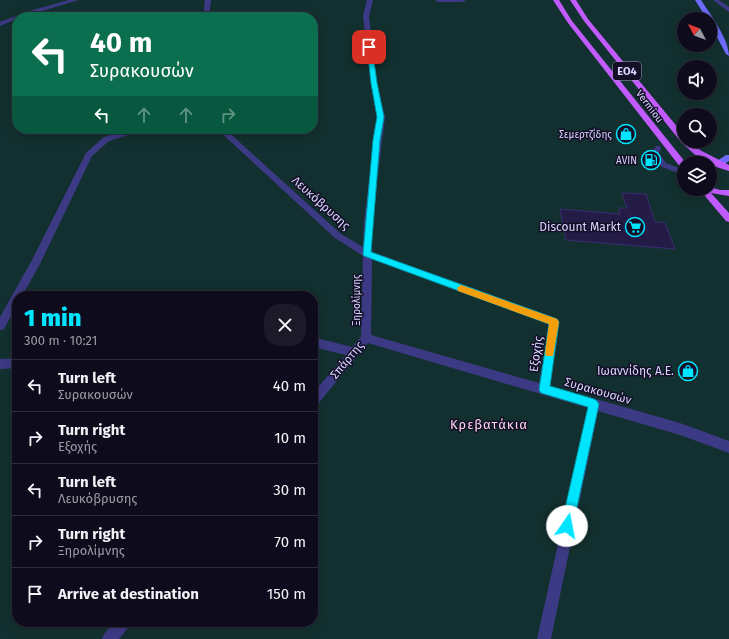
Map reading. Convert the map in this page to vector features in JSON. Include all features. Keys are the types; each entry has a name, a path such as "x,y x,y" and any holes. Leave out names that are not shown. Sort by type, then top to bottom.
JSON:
{"main road":[{"name":"Vermiou","path":"556,0 570,22 677,157"},
{"name":"Vermiou","path":"573,0 591,26 677,132"},
{"name":"Vermiou","path":"692,148 704,156"},
{"name":"ΕΟ4","path":"717,163 729,168"},
{"path":"717,192 729,193"},
{"path":"709,196 729,219"}],"street":[{"path":"32,12 75,0"},
{"path":"207,12 208,0"},
{"name":"Ξηρολίμνης","path":"366,338 367,254 380,117 373,76 366,16 370,0"},
{"path":"438,0 463,0"},
{"path":"698,0 706,12"},
{"path":"716,0 729,10"},
{"path":"0,24 12,20"},
{"path":"717,32 729,54"},
{"path":"20,291 94,149 98,143 122,134"},
{"name":"Λευκόβρυσης","path":"226,134 338,236 367,254 554,322"},
{"path":"717,163 729,157"},
{"path":"0,326 12,305"},
{"name":"Εξοχής","path":"544,390 554,322"},
{"name":"Σπάρτης","path":"318,395 366,338"},
{"name":"Συρακουσών","path":"366,338 680,429 729,446"},
{"path":"318,343 354,352"},
{"path":"0,364 12,363"},
{"path":"544,639 594,404"},
{"path":"109,639 120,627"}],"lane":[{"path":"658,148 655,153 664,165 677,170"}],"green space":[{"path":"0,0 729,0 729,639 0,639"}],"building":[{"path":"622,193 646,194 655,222 665,223 675,249 566,240 560,209 620,214 619,208 627,208"}],"slow traffic":[{"path":"461,288 554,322 550,353"}],"place":[{"name":"Σεμερτζίδης","path":"626,134"},
{"name":"AVIN","path":"651,160"},
{"name":"Discount Markt","path":"635,227"},
{"name":"Ιωαννίδης Α.Ε.","path":"688,371"}],"district":[{"name":"Κρεβατάκια","path":"489,424"}],"route":[{"path":"369,47 376,98 380,106 380,128 377,140 368,222 367,254 554,322 544,390 594,404 567,526"}]}
